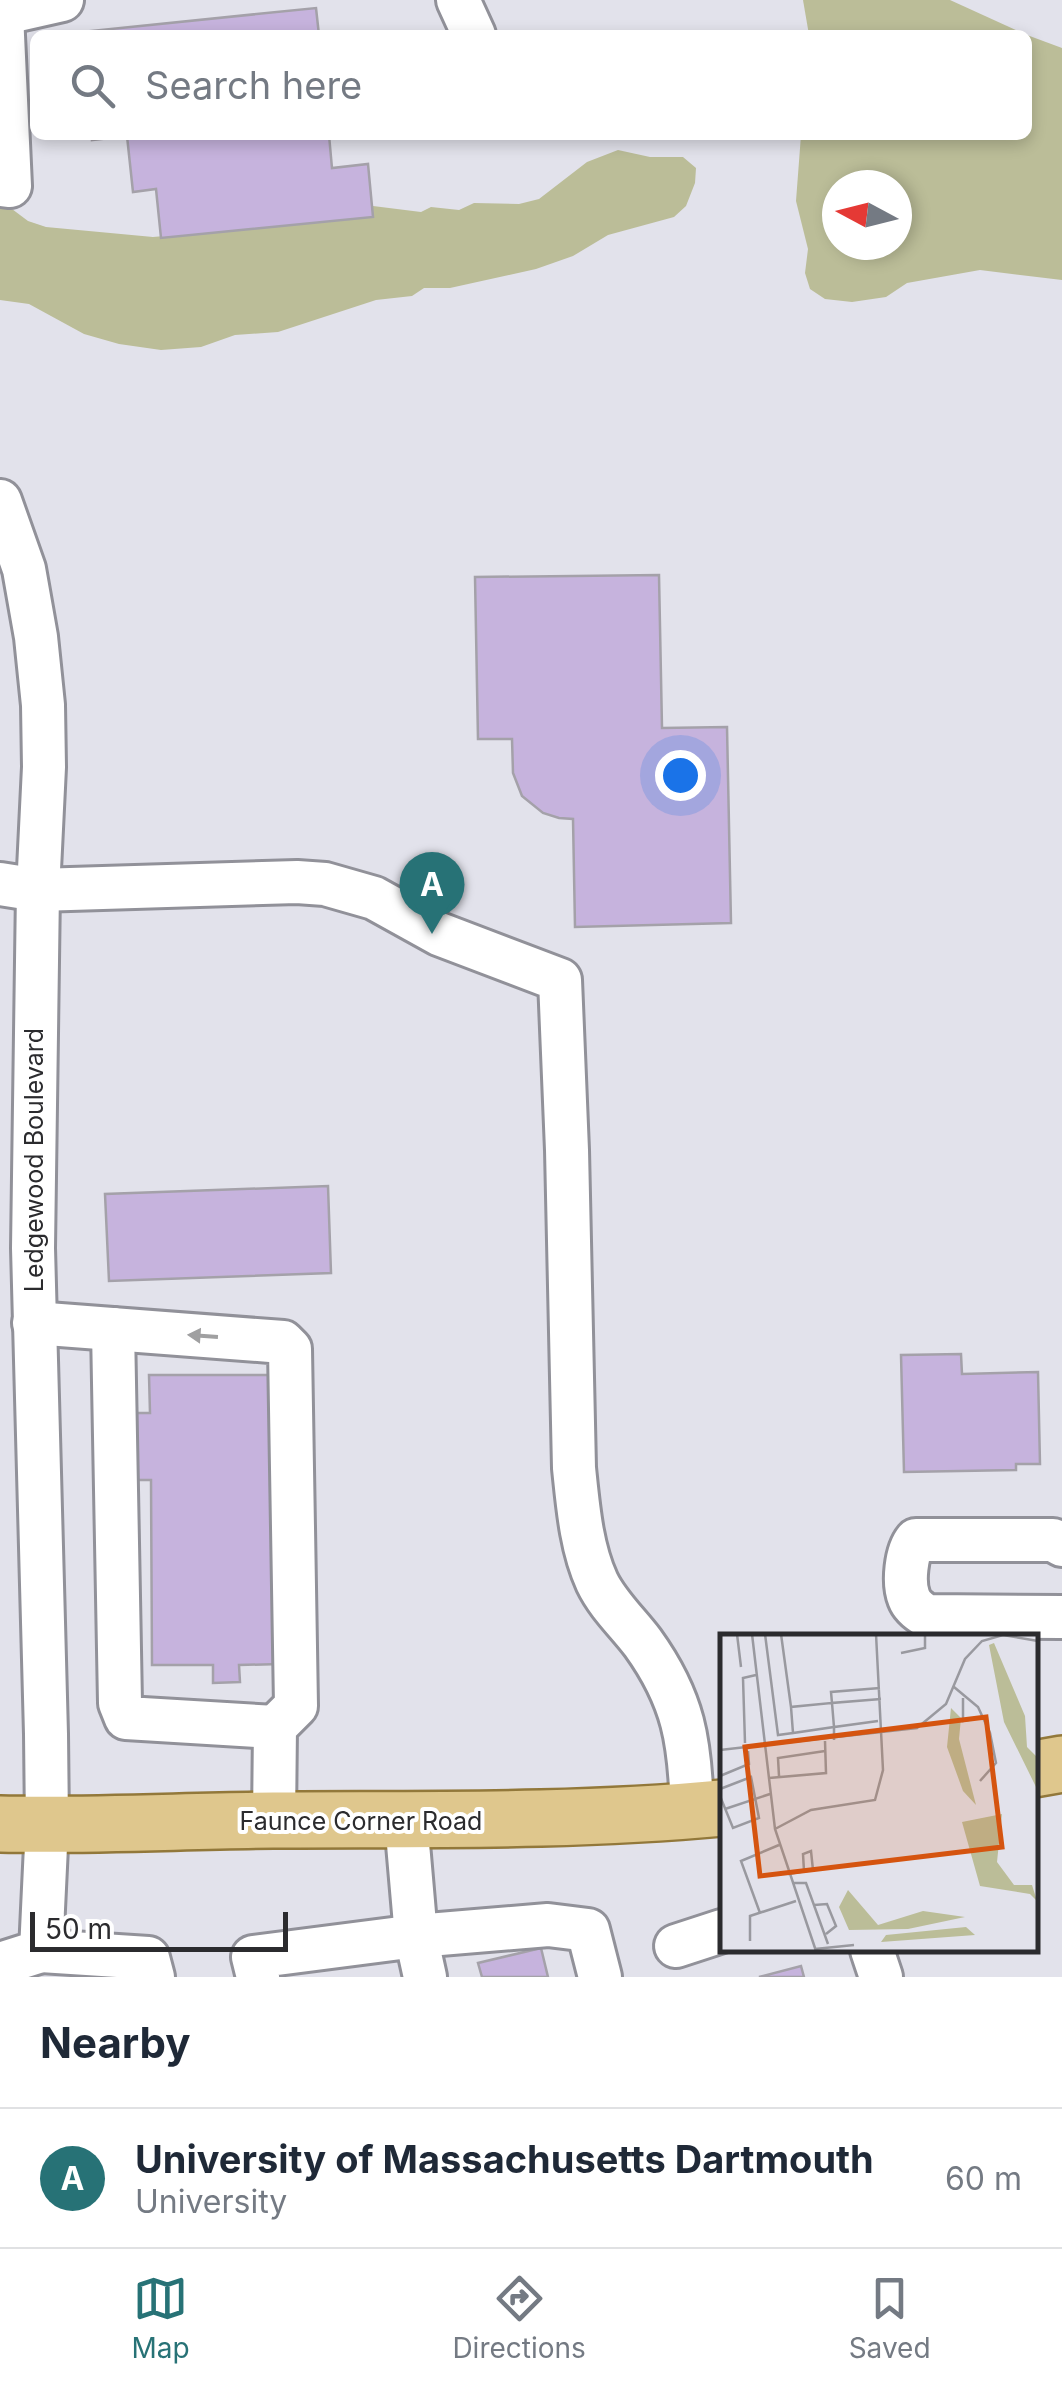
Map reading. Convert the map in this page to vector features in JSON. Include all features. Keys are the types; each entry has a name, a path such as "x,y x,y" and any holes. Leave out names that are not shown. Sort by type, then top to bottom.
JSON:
{"main road":[{"path":"1037,1768 1062,1764"},
{"name":"Faunce Corner Road","path":"23,1825 599,1817 707,1809"}],"street":[{"path":"0,185 10,186 1,14 62,0"},
{"path":"458,0 472,30"},
{"name":"Ledgewood Boulevard","path":"0,501 24,570 36,637 44,767 19,887 16,1246 34,1323 42,1550 23,1825 41,1951"},
{"path":"19,887 325,884 374,898 439,934 560,980 574,1468 580,1520 598,1584 645,1646 674,1695 707,1809"},
{"path":"34,1323 283,1342 290,1349 296,1706 275,1727 274,1820"},
{"path":"113,1329 120,1703 126,1718 275,1727"},
{"path":"1062,1546 1053,1540 916,1540 909,1548 907,1568 908,1598 927,1616 1062,1617"},
{"path":"406,1821 416,1936 425,1977"},
{"path":"258,1977 253,1957 416,1936 548,1925 588,1930 600,1977"},
{"path":"676,1946 720,1932"},
{"path":"0,1964 41,1951 148,1958 153,1977"},
{"path":"873,1952 881,1977"}],"green space":[{"path":"803,0 950,0 1016,30 808,30"},
{"path":"1032,37 1062,48 1062,280 980,270 907,283 886,297 852,302 825,299 810,289 805,273 808,249 796,201 801,140 1032,140"},
{"path":"618,150 650,157 683,157 696,168 686,206 674,217 608,235 573,256 536,269 450,288 424,288 412,296 376,300 278,332 235,335 201,347 161,350 84,334 29,304 0,300 0,208 12,209 28,221 46,227 153,237 210,232 333,201 421,212 431,207 459,210 474,203 519,204 539,199 587,162"}],"building":[{"path":"316,8 318,30 101,30"},
{"path":"127,140 329,140 332,168 368,164 373,217 161,238 156,189 133,192"},
{"path":"659,575 662,728 727,727 731,923 575,927 573,819 543,813 522,796 513,773 512,739 478,739 475,577"},
{"path":"328,1186 331,1273 109,1281 105,1194"},
{"path":"961,1354 962,1374 1038,1372 1040,1464 1016,1464 1016,1470 904,1472 901,1355"},
{"path":"149,1375 279,1375 280,1664 239,1665 240,1682 213,1683 213,1665 152,1665 151,1480 126,1480 126,1413 150,1413"},
{"path":"541,1948 548,1977 482,1977 478,1963"},
{"path":"801,1966 804,1977 759,1977"}],"place":[{"name":"University of Massachusetts Dartmouth","path":"432,934"}]}
